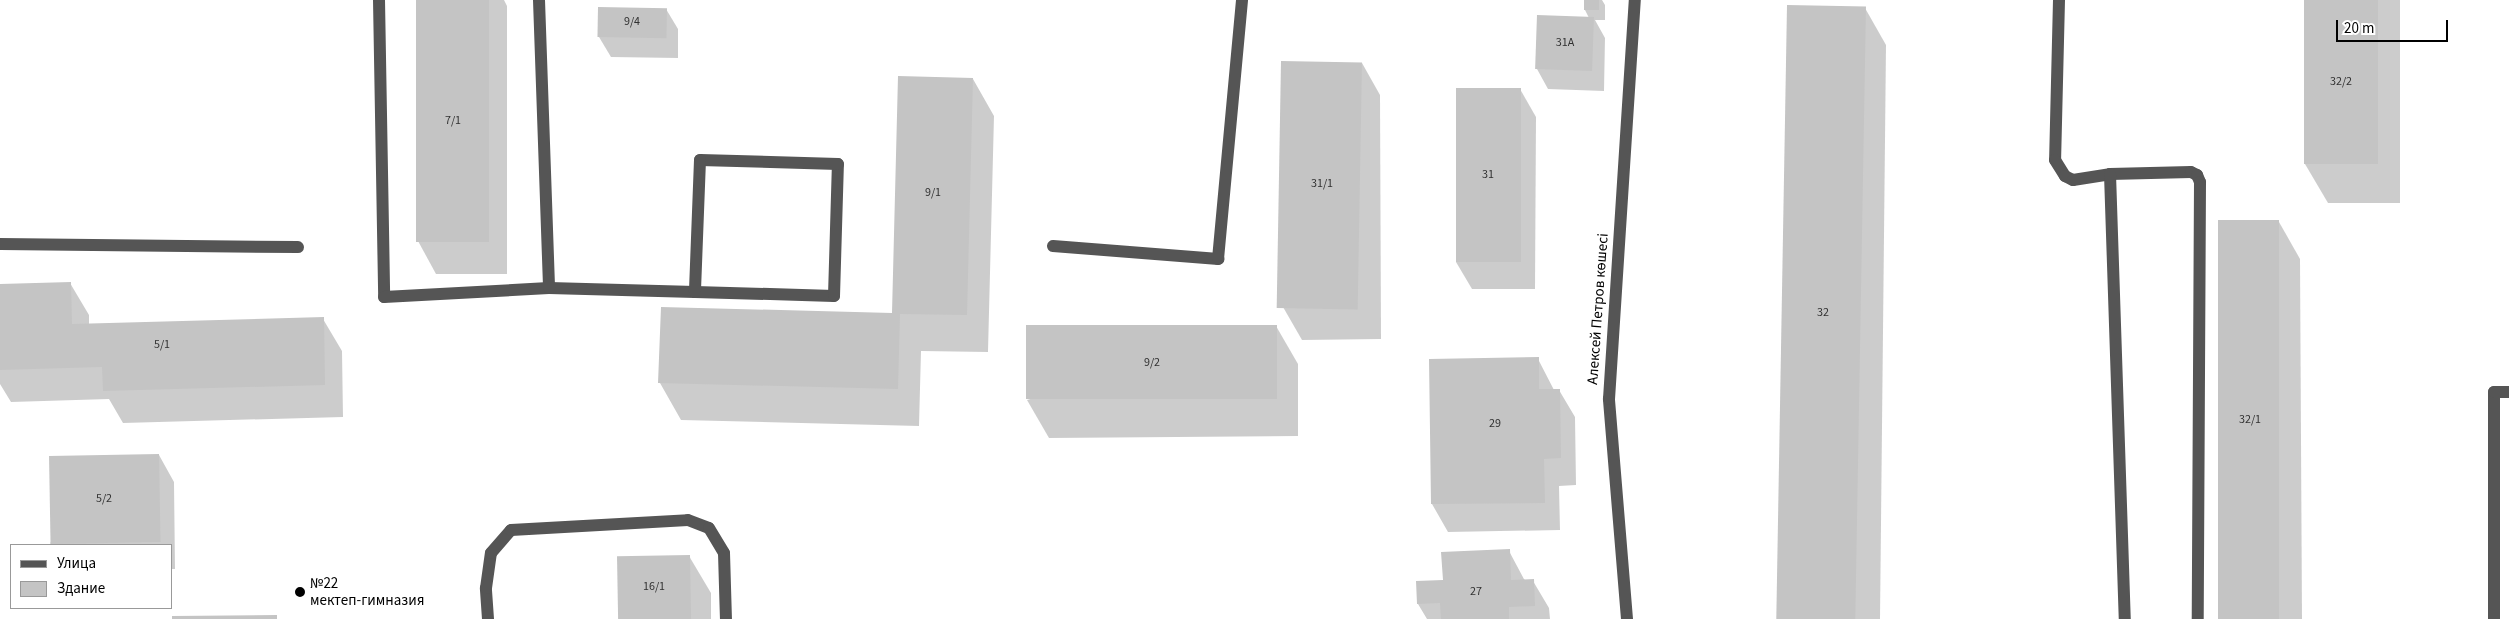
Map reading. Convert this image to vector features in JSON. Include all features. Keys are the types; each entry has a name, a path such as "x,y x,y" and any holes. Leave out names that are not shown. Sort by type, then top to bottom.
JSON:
{"street":[{"path":"379,0 384,297 548,288 834,296 838,164 700,160 696,292"},
{"path":"539,0 548,288"},
{"path":"1053,246 1218,259 1242,0"},
{"name":"Алексей Петров көшесі","path":"1627,619 1609,399 1635,0"},
{"path":"2060,0 2055,160 2065,176 2073,180 2110,174 2191,172 2197,175 2200,182 2198,619"},
{"path":"2110,174 2125,619"},
{"path":"0,244 298,247"},
{"path":"2494,619 2494,392 2509,392"},
{"path":"488,619 486,588 491,553 510,530 688,520 709,528 724,553 726,619"}],"building":[{"path":"416,0 489,0 489,242 416,242"},
{"path":"1584,0 1599,0 1599,10 1584,10"},
{"path":"2304,0 2378,0 2378,164 2304,164"},
{"path":"1787,5 1866,6 1855,619 1776,619"},
{"path":"598,7 667,8 666,38 597,37"},
{"path":"1537,15 1594,17 1592,71 1535,69"},
{"path":"1281,61 1362,62 1358,309 1277,308"},
{"path":"898,76 973,78 967,315 900,314 898,389 658,383 661,307 892,313"},
{"path":"1456,88 1521,88 1521,262 1456,262"},
{"path":"2218,220 2279,220 2279,619 2218,619"},
{"path":"71,282 72,324 324,317 325,385 103,391 102,367 0,370 0,284"},
{"path":"1026,325 1277,325 1277,399 1026,399"},
{"path":"1539,357 1539,389 1560,389 1561,458 1544,459 1545,503 1431,504 1429,359"},
{"path":"159,454 161,542 51,544 49,456"},
{"path":"1510,549 1511,580 1534,579 1535,606 1509,607 1509,619 1441,619 1440,603 1417,604 1416,581 1443,580 1441,552"},
{"path":"690,555 691,619 618,619 617,556"},
{"path":"277,615 277,619 172,619 172,616"}],"place":[{"name":"№22 мектеп-гимназия","path":"300,592"}]}
